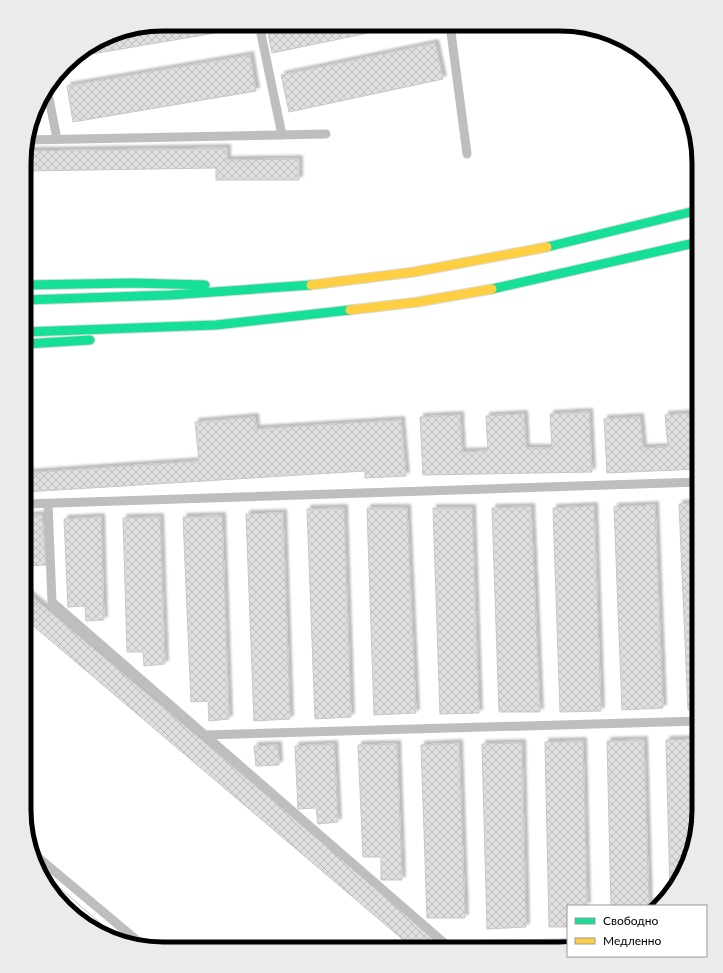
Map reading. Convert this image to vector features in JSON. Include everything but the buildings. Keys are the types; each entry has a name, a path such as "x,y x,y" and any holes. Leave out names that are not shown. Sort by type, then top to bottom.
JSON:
{"main road":[{"path":"31,300 139,297 286,287 413,272 490,259 586,238 692,212"},
{"path":"31,344 100,339 418,302 502,287 692,244"},
{"path":"31,285 133,283 286,287"},
{"path":"31,332 216,325"}],"lane":[{"path":"260,31 282,135"},
{"path":"451,31 467,154"},
{"path":"49,98 57,139"},
{"path":"33,140 326,134"},
{"path":"31,504 692,482"},
{"path":"48,504 52,602 443,942"},
{"path":"205,735 692,721"},
{"path":"42,860 134,938"}],"tram line":[{"path":"52,881 107,929"}],"traffic: fast":[{"path":"547,247 692,212"},
{"path":"492,289 692,244"},
{"path":"31,285 133,283 205,285"},
{"path":"31,300 171,295 311,285"},
{"path":"31,332 216,325 350,310"},
{"path":"31,344 90,340"}],"traffic: slow":[{"path":"311,285 414,272 547,247"},
{"path":"350,310 418,302 492,289"}]}
